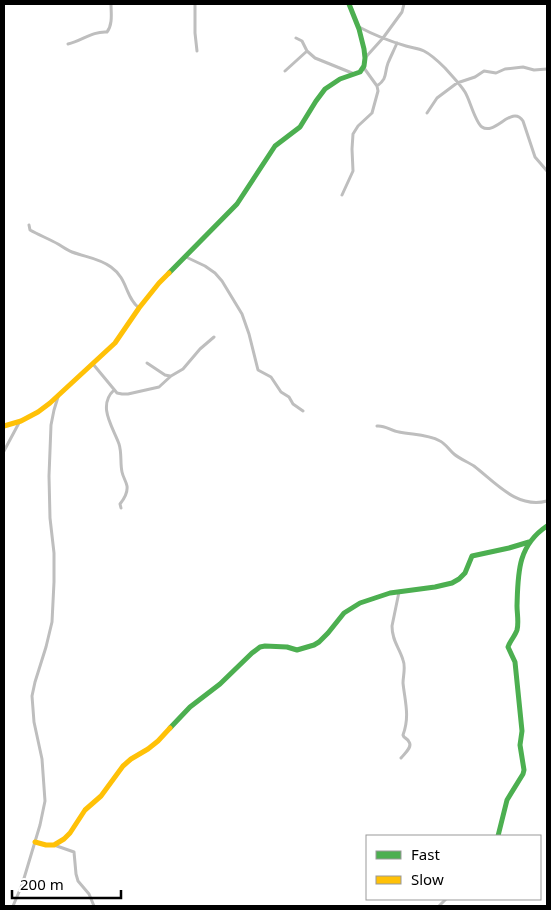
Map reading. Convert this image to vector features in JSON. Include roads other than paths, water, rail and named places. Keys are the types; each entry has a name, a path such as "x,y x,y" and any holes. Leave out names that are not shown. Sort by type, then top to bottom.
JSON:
{"street":[{"path":"68,44 100,31 106,32 111,22 111,4"},
{"path":"195,4 197,52"},
{"path":"4,426 38,412 115,343 159,283 237,204 275,146 300,127 321,94 338,80 360,72 364,68 363,43 359,27 349,4"},
{"path":"365,59 402,12 404,4"},
{"path":"359,27 383,38 430,54 442,65 466,95 482,127 493,127 514,116 521,118 535,157 547,171"},
{"path":"296,38 302,41 307,51 315,58 354,74"},
{"path":"377,86 386,77 388,63 397,43"},
{"path":"285,71 307,51"},
{"path":"427,113 437,98 457,83 485,71 496,73 520,67 534,70 547,69"},
{"path":"342,195 352,171 353,134 372,113 378,90 364,68"},
{"path":"29,225 30,230 67,250 89,256 112,268 123,280 130,298 139,308"},
{"path":"186,257 215,272 222,281 242,314 258,370 271,377 281,392 303,411"},
{"path":"93,364 114,390 122,394 135,393 159,386 183,369 200,349 214,337"},
{"path":"148,363 165,375 171,376"},
{"path":"114,390 109,397 106,409 120,445 122,470 127,486 125,499 120,504 121,508"},
{"path":"13,905 22,885 40,825 45,801 42,759 34,722 32,696 52,622 54,553 50,518 49,476 51,425 58,396"},
{"path":"4,452 20,421"},
{"path":"377,426 383,426 397,432 424,435 436,439 446,445 455,455 467,461 493,480 503,491 529,503 538,504 547,501"},
{"path":"498,835 507,800 524,770 520,745 522,731 515,662 508,647 517,629 519,567 529,542 547,526"},
{"path":"54,845 70,833 85,810 101,796 123,766 158,741 190,707 220,684 260,647 288,647 297,650 314,645 328,633 340,617 353,607 370,599 452,583 465,573 472,556 529,542"},
{"path":"399,592 392,631 404,662 403,684 407,718 403,735 410,744 408,750 401,758"},
{"path":"35,842 54,845 74,852 78,881 89,894 94,906"}]}
